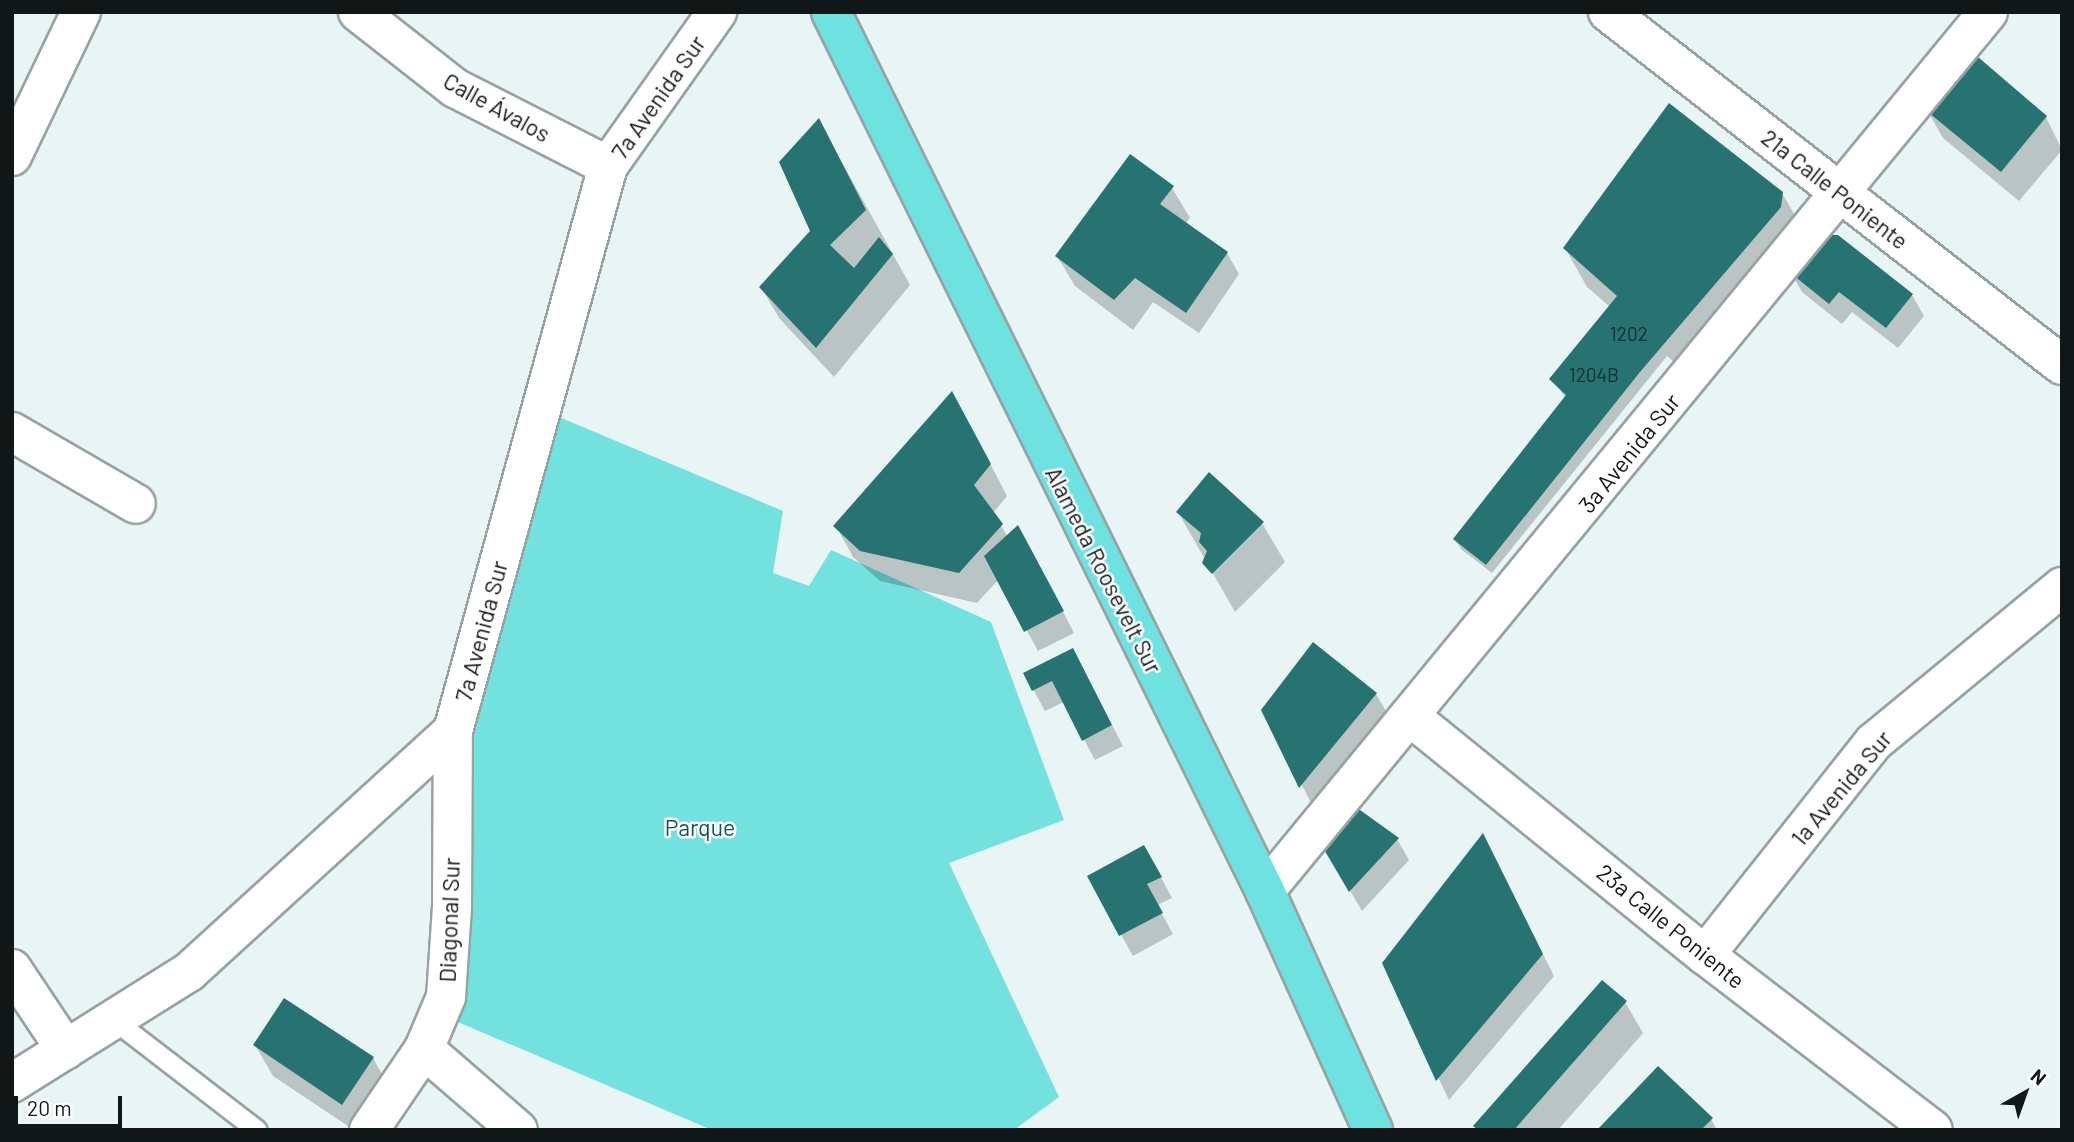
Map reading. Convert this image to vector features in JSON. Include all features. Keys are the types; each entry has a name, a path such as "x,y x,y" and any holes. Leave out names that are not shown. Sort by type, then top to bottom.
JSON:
{"highway":[{"name":"Alameda Roosevelt Sur","path":"831,12 1265,891 1373,1130"}],"street":[{"path":"12,156 81,12"},
{"name":"Calle Ávalos","path":"358,12 456,89 608,166"},
{"name":"7a Avenida Sur","path":"12,1083 189,972 453,731 608,166 717,12"},
{"name":"21a Calle Poniente","path":"1608,12 2062,365"},
{"name":"3a Avenida Sur","path":"1265,891 1412,718 1988,12"},
{"path":"12,432 136,504"},
{"name":"1a Avenida Sur","path":"1705,956 1874,742 2062,587"},
{"name":"23a Calle Poniente","path":"1412,718 1705,956 1933,1130"},
{"name":"Diagonal Sur","path":"369,1130 424,1049 446,997 452,906 453,731"},
{"path":"12,969 66,1050"},
{"path":"424,1049 518,1130"}],"lane":[{"path":"114,1020 257,1130"}],"green space":[{"name":"Parque","path":"559,417 783,511 773,573 809,586 831,550 991,622 1064,820 949,863 1059,1097 1014,1130 712,1130 439,1014 453,731"}],"building":[{"path":"1971,51 2047,116 2001,172 1923,108"},
{"path":"1669,103 1783,192 1781,207 1640,372 1486,565 1453,539 1566,395 1549,379 1617,296 1563,248"},
{"path":"819,118 866,210 830,245 854,268 879,237 893,254 816,348 759,287 810,231 779,162"},
{"path":"1130,154 1174,186 1160,204 1228,252 1186,313 1135,278 1114,300 1055,256"},
{"path":"1826,235 1838,235 1913,294 1886,328 1839,292 1829,304 1788,271"},
{"path":"952,391 991,464 974,485 1003,524 959,573 860,551 833,526"},
{"path":"1209,472 1264,522 1212,574 1202,563 1207,551 1199,542 1201,533 1176,512"},
{"path":"1018,525 1064,611 1024,632 984,556"},
{"path":"1313,642 1377,693 1299,788 1261,710"},
{"path":"1073,648 1112,725 1082,741 1052,681 1032,691 1023,673"},
{"path":"1353,805 1399,838 1349,892 1322,846"},
{"path":"1483,833 1543,954 1436,1081 1382,963"},
{"path":"1144,845 1162,877 1147,884 1163,913 1119,936 1087,876"},
{"path":"1602,980 1627,1001 1514,1130 1478,1130 1473,1126"},
{"path":"284,998 374,1057 342,1105 253,1045"},
{"path":"1658,1066 1713,1118 1701,1130 1597,1130"}]}
